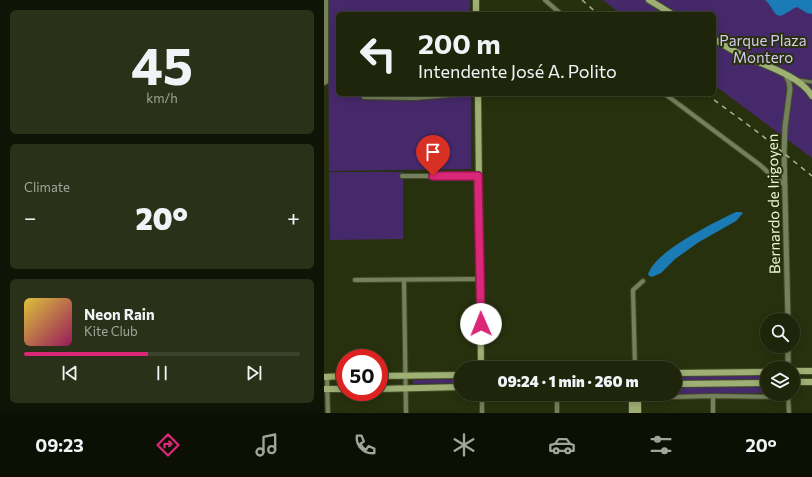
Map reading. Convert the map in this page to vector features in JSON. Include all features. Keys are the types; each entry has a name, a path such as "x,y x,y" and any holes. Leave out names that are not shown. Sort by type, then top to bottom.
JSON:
{"main road":[{"path":"476,0 476,12"},
{"path":"649,0 669,12"},
{"path":"716,40 744,56 796,80 806,87 812,96"},
{"path":"478,96 481,361"},
{"path":"800,371 812,371"},
{"path":"682,373 760,372"},
{"path":"388,376 454,375"},
{"path":"326,377 336,376"},
{"path":"800,382 812,382"},
{"path":"682,384 760,383"},
{"path":"388,389 454,387"},
{"path":"632,401 632,413"},
{"path":"637,401 638,413"}],"street":[{"path":"324,83 326,82 326,0"},
{"path":"545,0 559,12"},
{"name":"Bernardo de Irigoyen","path":"786,75 790,89 785,127 784,184 788,313"},
{"path":"796,80 812,82"},
{"name":"Bernardo de Irigoyen","path":"790,89 796,80"},
{"path":"364,97 415,98 438,96"},
{"path":"668,96 784,184"},
{"path":"402,176 478,176"},
{"path":"354,280 480,279"},
{"path":"404,280 406,413"},
{"path":"635,361 633,290 643,281"},
{"path":"326,377 328,413"},
{"path":"682,396 760,396"},
{"path":"712,413 713,396"},
{"path":"482,401 482,413"},
{"path":"557,401 557,413"},
{"path":"788,401 789,413"}],"green space":[{"path":"328,0 470,0 470,12 336,12 336,96 471,96 471,169 329,171"},
{"name":"Parque Plaza Montero","path":"603,0 812,0 812,158 716,86 716,12 618,12"},
{"path":"329,172 403,172 403,239 330,240"},
{"path":"760,375 760,379 682,381 682,376"},
{"path":"454,379 454,383 413,384 413,380"},
{"path":"760,385 760,393 682,394 682,386"}],"water":[{"path":"765,0 812,0 812,14 807,13 797,7 780,16 777,15"},
{"path":"736,212 743,213 736,221 699,242 675,259 661,273 652,277 648,275 652,266 673,248 700,230"}],"railway":[{"path":"582,0 596,12"},
{"path":"709,96 759,133 812,176"}],"route":[{"path":"433,176 478,176 481,324"}]}
